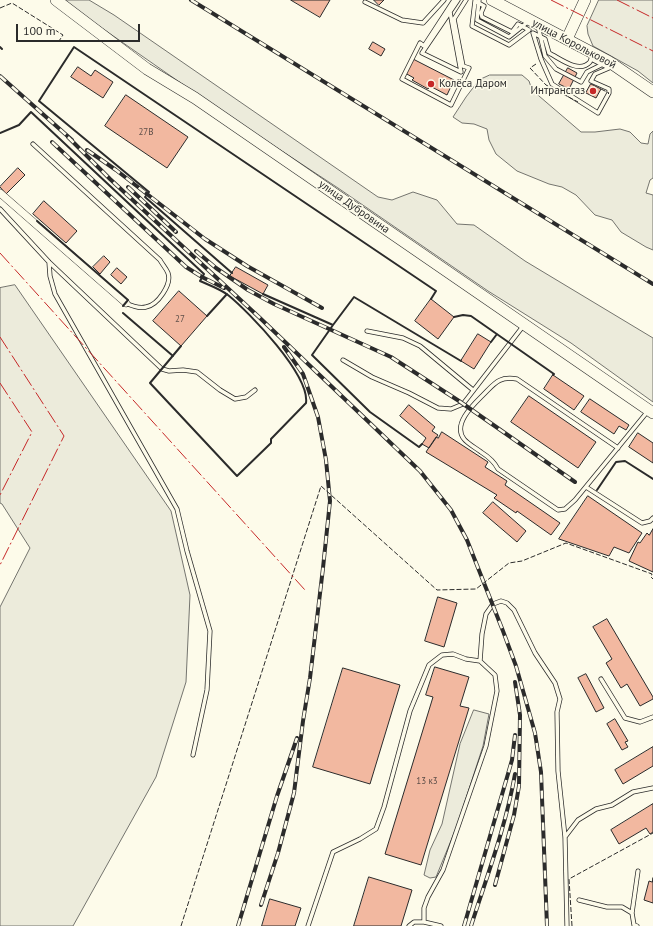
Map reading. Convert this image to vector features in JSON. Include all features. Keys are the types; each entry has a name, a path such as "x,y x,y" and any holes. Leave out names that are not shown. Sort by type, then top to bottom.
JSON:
{"main road":[{"name":"улица Дубровина","path":"56,0 147,69 195,98 651,411"},
{"name":"улица Корольковой","path":"492,0 530,23 567,39 653,92"},
{"path":"567,39 585,0"}],"street":[{"path":"0,193 126,303"}],"lane":[{"path":"366,2 402,20 423,23 444,0"},
{"path":"454,0 424,46 420,43 402,79 451,105 469,68 463,66 454,19 466,0"},
{"path":"450,12 461,72 422,53 458,0"},
{"path":"474,1 479,2 477,20 509,37 530,23 529,30 509,45 472,26 474,1"},
{"path":"530,23 540,36 545,56 556,69 582,82 587,72 605,63"},
{"path":"533,33 545,39 549,53 575,66 585,66 591,59 605,63 609,68 595,74 591,81 609,89 609,93 598,113 552,84 540,59 533,33"},
{"path":"33,144 160,260 168,274 167,285 161,297 154,304 147,307 134,307 126,303"},
{"path":"0,209 49,262 162,369 168,371 183,370 197,372 220,390 235,399 246,397 255,390"},
{"path":"49,262 50,276 55,294 177,509 187,551 210,631 207,690 193,755"},
{"path":"343,360 372,377 409,393 438,408 451,409 463,404 524,324"},
{"path":"367,331 403,338 420,346 473,390"},
{"path":"618,448 517,379 507,377 497,381 470,409 462,421 460,431 464,439 494,461 498,469 558,510 565,509 586,487 651,411"},
{"path":"586,487 642,523 650,521 653,518"},
{"path":"480,661 482,634 486,614 493,604 501,601 507,603 514,610 535,653 555,683 560,699 557,712 558,771 564,837 567,926"},
{"path":"308,926 333,852 360,839 376,829 384,807 410,711 429,665 442,655 453,654 466,660 480,661 495,675 497,691 486,746 444,870 428,897 424,908 424,922"},
{"path":"601,679 625,718 640,722 653,717"},
{"path":"564,837 578,820 596,809 612,805 633,792 653,788"},
{"path":"635,926 632,912 638,871"},
{"path":"579,900 607,907 622,907 632,912"},
{"path":"410,926 414,922 424,922 441,926"}],"shaded area":[{"path":"62,0 89,0 114,15 378,197 392,200 413,192 437,200 457,224 474,225 525,261 653,338 653,402 571,343 488,291 338,188 221,111"},
{"path":"599,0 653,0 653,83 638,71 593,46 588,34 587,26"},
{"path":"490,75 522,75 529,81 532,90 581,132 620,129 630,132 641,143 648,144 650,134 653,131 653,178 650,180 646,193 653,195 653,250 621,232 612,220 595,215 576,195 562,187 549,184 517,171 496,154 489,140 487,129 474,124 462,123 453,117 479,80"},
{"path":"15,285 171,511 190,595 186,682 156,777 73,926 0,926 0,607 30,548 0,503 0,288"},
{"path":"474,710 489,714 483,746 457,826 436,877 430,878 424,875 430,850 442,824 460,744"}],"building":[{"path":"291,0 330,0 320,17"},
{"path":"374,0 384,0 379,5"},
{"path":"373,42 385,49 381,56 369,49"},
{"path":"413,59 454,80 447,95 430,86 428,89 412,80 414,78 405,73"},
{"path":"78,67 91,76 95,70 113,82 103,98 71,77"},
{"path":"568,68 577,73 569,89 559,84"},
{"path":"591,84 601,89 596,98 586,93"},
{"path":"126,95 188,137 167,168 105,126"},
{"path":"18,168 25,175 6,194 0,187"},
{"path":"44,201 77,231 66,243 33,214"},
{"path":"104,256 110,262 100,274 93,267"},
{"path":"236,267 268,285 263,294 230,276"},
{"path":"117,268 127,277 121,284 111,275"},
{"path":"179,291 207,316 181,346 153,321"},
{"path":"431,299 454,317 438,339 415,321"},
{"path":"478,334 491,342 474,369 461,361"},
{"path":"553,375 584,396 574,410 544,389"},
{"path":"529,396 596,442 578,468 511,422"},
{"path":"590,399 629,425 626,430 619,426 614,434 581,412"},
{"path":"409,405 435,427 432,431 438,435 429,448 422,444 426,438 400,416"},
{"path":"442,432 488,462 485,467 507,481 505,485 560,523 551,535 517,511 516,513 494,498 497,495 426,452 436,437 438,438"},
{"path":"638,433 653,443 653,463 629,447"},
{"path":"588,496 642,533 629,553 614,547 609,556 559,539"},
{"path":"493,502 526,531 517,542 483,513"},
{"path":"653,529 653,572 629,561 638,542 640,543 647,533 649,535"},
{"path":"438,597 457,603 444,647 425,641"},
{"path":"607,619 653,697 653,699 640,706 627,684 621,688 606,663 612,659 593,627"},
{"path":"435,667 469,677 460,706 469,708 421,865 385,854 433,697 426,695"},
{"path":"343,668 400,685 370,784 313,767"},
{"path":"586,674 604,708 596,712 578,678"},
{"path":"615,719 628,741 625,742 628,747 622,750 607,724"},
{"path":"653,747 653,766 623,784 615,770"},
{"path":"653,804 653,832 650,834 646,828 619,844 611,830"},
{"path":"369,877 412,890 401,926 354,926"},
{"path":"653,878 653,903 644,900 649,881 652,882"},
{"path":"270,899 301,908 295,926 262,926"}],"railway":[{"path":"191,0 653,284"},
{"path":"0,76 72,140"},
{"path":"68,137 110,179 260,318 420,471 451,510 467,540 503,631 516,666 535,733 541,772 547,926"},
{"path":"52,142 186,267 224,288"},
{"path":"87,150 116,170 205,239 247,266 322,308"},
{"path":"128,187 176,232"},
{"path":"196,251 216,268 248,290 274,304 391,357 459,401 575,482"},
{"path":"261,905 278,853 294,793 310,678 330,501 326,460 318,417 303,374 284,347"},
{"path":"495,885 514,815 519,786 520,715 515,682"},
{"path":"464,926 512,760 515,735"},
{"path":"238,926 277,796 297,738"},
{"path":"471,926 507,813 515,774"}],"fence":[{"path":"0,8 12,3 63,35 59,41"},
{"path":"536,64 530,68 546,85 578,102"},
{"path":"601,89 609,93 608,94"},
{"path":"181,926 321,486 437,590 476,589 509,563 522,561 566,543 652,574 651,577 653,579"},
{"path":"572,926 569,879 653,833"}],"wall":[{"path":"232,273 145,197 149,192 39,101 74,47 436,291 431,299"},
{"path":"0,133 19,125 31,112 204,274 200,281 225,293 238,303 263,329 289,361 305,391 306,403 271,439 271,443 237,476 150,383 181,346"},
{"path":"37,221 128,300 123,306"},
{"path":"207,316 227,294"},
{"path":"263,294 333,325 354,297 461,361"},
{"path":"123,313 173,356"},
{"path":"454,317 463,315 471,316 554,374 553,375"},
{"path":"333,325 312,355 370,412 419,447 422,444"},
{"path":"491,342 497,334"},
{"path":"597,490 616,462 625,461 653,479"}],"power":[{"path":"551,0 653,51"},
{"path":"617,0 653,18"},
{"path":"0,253 305,590"},
{"path":"0,337 64,436 0,565"},
{"path":"0,383 32,432 0,495"}],"place":[{"name":"Колёса Даром","path":"431,84"},
{"name":"Интрансгаз","path":"593,91"}]}
